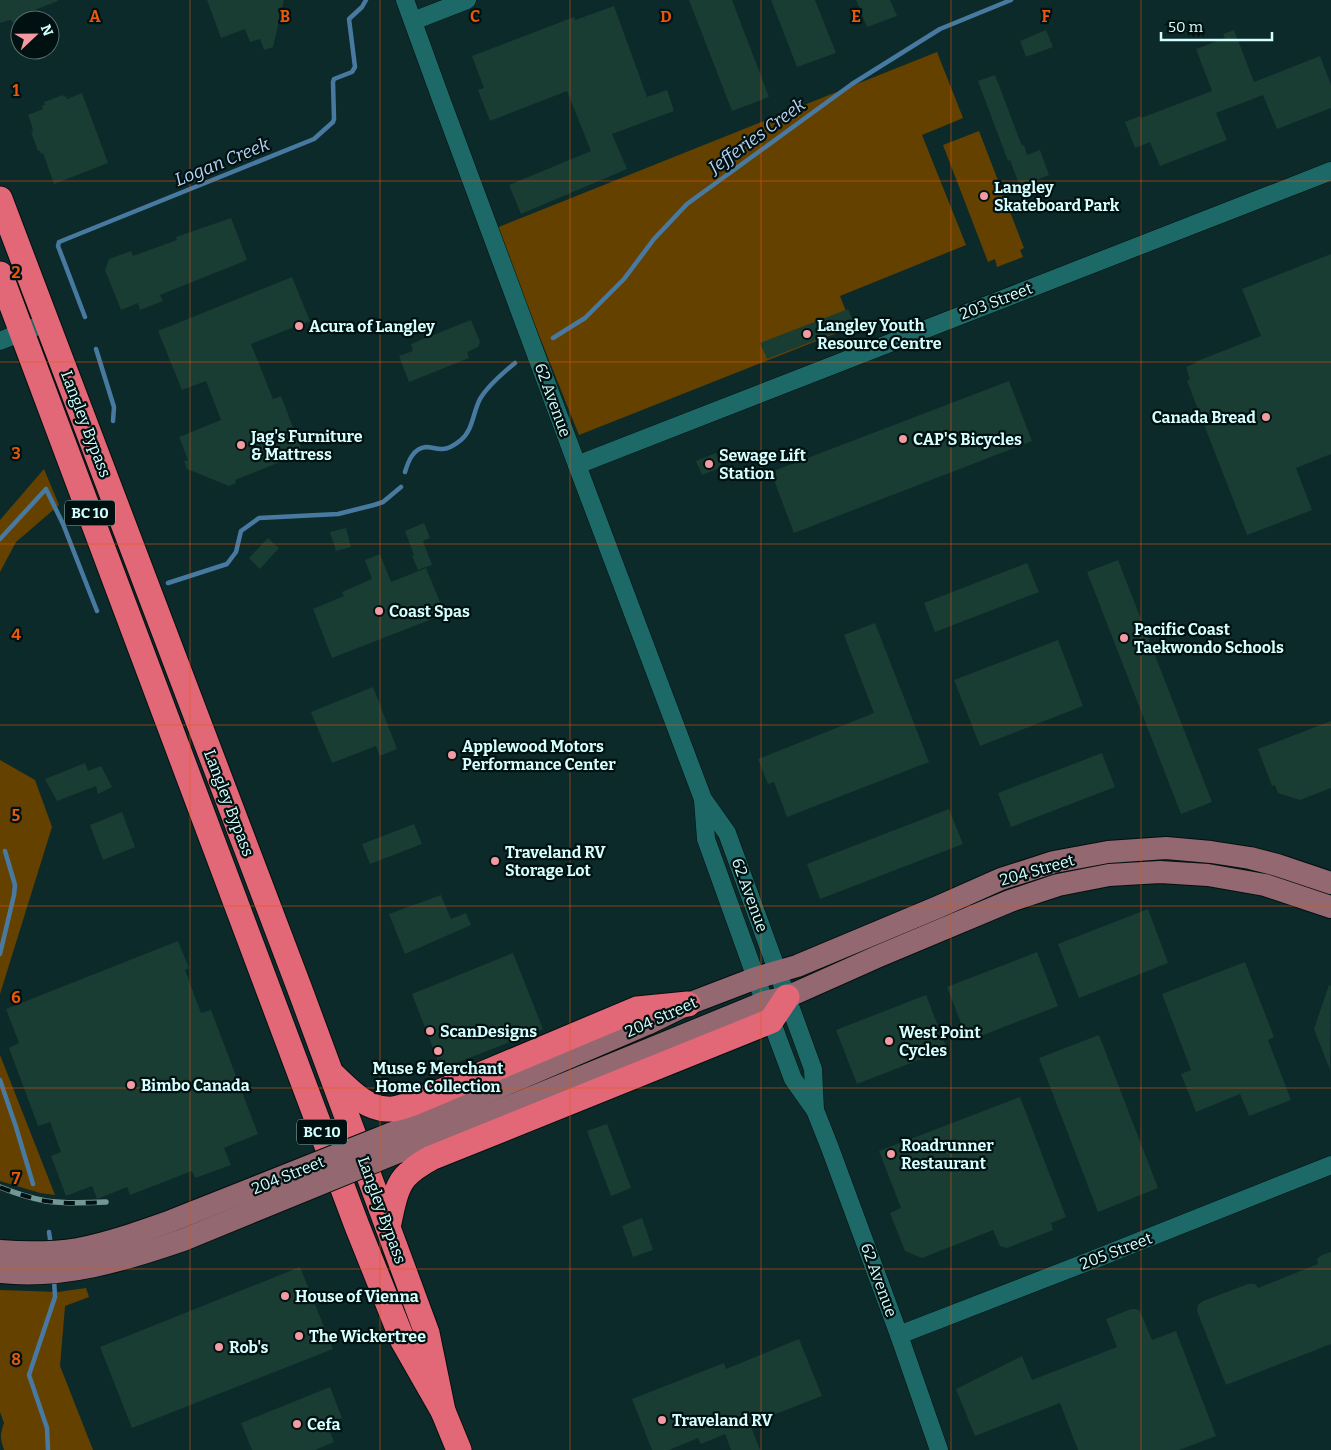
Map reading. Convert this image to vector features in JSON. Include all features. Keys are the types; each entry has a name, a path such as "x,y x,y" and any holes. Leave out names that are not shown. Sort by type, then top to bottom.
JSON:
{"highway":[{"name":"Langley Bypass","path":"0,199 388,1226 427,1333 443,1411"},
{"name":"Langley Bypass","path":"0,274 11,337 357,1226 403,1341 443,1411 459,1450"},
{"path":"331,1073 358,1097 374,1107 389,1110 420,1100 637,1009 688,1004"},
{"path":"388,1226 398,1189 405,1177 416,1166 774,1007"}],"main road":[{"name":"204 Street","path":"0,1272 12,1274 37,1273 89,1267 183,1240 688,1004 756,978 802,964 1001,879 1054,862 1108,852 1166,848 1250,858 1331,883"},
{"name":"204 Street","path":"0,1251 56,1251 78,1248 134,1234 774,1007 896,949 1010,901 1058,885 1108,875 1160,872 1208,875 1265,885 1331,907"}],"street":[{"name":"62 Avenue","path":"406,0 577,465 703,799 727,833 778,971 774,1007 793,1079 815,1110 837,1165 940,1450"},
{"path":"413,21 467,0"},
{"name":"203 Street","path":"577,465 1331,171"},
{"path":"11,337 48,322"},
{"name":"62 Avenue","path":"703,799 706,839 756,978 814,1070 815,1110"},
{"name":"205 Street","path":"900,1335 1331,1165"}],"shaded area":[{"path":"937,52 963,118 922,135 966,245 840,296 852,327 579,435 496,228"},
{"name":"Langley Skateboard Park","path":"979,131 1024,248 1020,250 1023,257 997,267 995,259 988,262 943,145"},
{"path":"44,469 59,505 16,542 0,572 0,520"},
{"path":"0,760 35,780 52,827 0,994"},
{"path":"0,1055 55,1195 40,1193 0,1181"},
{"path":"86,1288 89,1297 65,1306 60,1366 93,1450 4,1450 1,1436 4,1423 0,1412 0,1290 58,1292"}],"building":[{"path":"0,0 58,1 35,10 10,10 10,20 0,23"},
{"path":"207,0 284,0 273,47 264,50 260,39 250,42 245,29 221,38"},
{"path":"689,0 732,0 769,97 732,111"},
{"path":"771,0 815,0 836,53 797,67"},
{"path":"856,0 890,0 897,16 867,27"},
{"path":"614,6 647,97 667,90 674,111 612,134 627,169 521,214 509,185 591,151 567,91 490,121 478,90 484,88 472,56 574,17 575,20"},
{"path":"1046,30 1053,47 1026,57 1020,41"},
{"path":"1234,30 1254,82 1320,56 1331,85 1331,108 1277,129 1263,95 1216,113 1227,140 1160,166 1150,142 1135,148 1125,122 1140,116 1141,118 1212,91 1196,49 1225,38 1223,34"},
{"path":"995,75 1022,146 1024,145 1027,155 1040,150 1049,175 1020,187 1010,160 1008,161 978,81"},
{"path":"82,93 108,163 54,184 43,153 41,154 38,151 31,132 33,132 33,129 28,115 43,109 44,102 63,95 67,99"},
{"path":"231,218 247,260 160,295 163,301 140,310 138,303 121,310 105,270 109,259 131,251 133,256 177,240 176,237"},
{"name":"Canada Bread","path":"1331,254 1331,454 1296,468 1312,510 1247,535 1187,381 1190,379 1186,367 1261,336 1242,289"},
{"path":"292,277 310,321 251,344 273,399 281,396 303,453 235,480 236,483 229,486 187,469 184,461 188,460 179,437 221,420 206,381 182,390 158,331"},
{"name":"Langley Youth Resource Centre","path":"848,309 855,325 767,359 760,343"},
{"path":"471,320 480,342 478,347 467,352 469,358 409,382 399,356 413,351 411,344"},
{"path":"1009,381 1032,441 794,533 771,472"},
{"name":"Sewage Lift Station","path":"716,453 722,467 702,475 696,461"},
{"path":"424,523 430,538 423,541 432,565 418,570 405,531"},
{"path":"346,528 351,547 336,551 330,532"},
{"path":"268,538 279,548 260,569 249,558"},
{"name":"Coast Spas","path":"380,554 391,582 426,568 445,614 332,658 313,609 344,596 342,592 372,579 365,560"},
{"path":"1118,560 1212,802 1181,814 1087,572"},
{"path":"1027,563 1039,592 935,632 924,603"},
{"path":"875,623 929,762 787,817 774,782 768,784 758,759 874,713 844,635"},
{"path":"1058,640 1083,706 980,746 954,680"},
{"path":"373,687 397,749 380,756 376,746 332,763 311,712"},
{"path":"1331,721 1331,788 1300,800 1278,793 1275,785 1272,786 1258,749"},
{"path":"1102,753 1115,787 1011,827 998,793"},
{"path":"85,763 88,771 101,766 112,787 98,794 96,786 57,801 45,779"},
{"path":"949,809 963,844 820,899 807,864"},
{"path":"122,812 135,847 103,860 90,825"},
{"path":"414,824 422,844 370,864 362,844"},
{"path":"441,895 451,919 466,913 471,925 405,954 389,914"},
{"path":"1148,909 1168,963 1079,998 1058,944"},
{"name":"Bimbo Canada","path":"178,941 189,968 185,970 201,1013 211,1010 258,1134 224,1148 231,1165 195,1178 192,1171 130,1195 127,1187 97,1199 92,1186 66,1196 51,1156 61,1152 50,1122 38,1126 9,1048 19,1043 6,1009"},
{"path":"1037,952 1058,1006 968,1041 947,987"},
{"path":"513,953 543,1029 441,1069 412,994"},
{"path":"1245,962 1274,1037 1268,1040 1291,1100 1249,1116 1240,1094 1196,1112 1181,1074 1191,1070 1162,994"},
{"path":"1329,985 1331,986 1330,1070 1314,1029"},
{"path":"926,995 947,1049 857,1084 836,1030"},
{"path":"1099,1035 1158,1188 1098,1212 1039,1058"},
{"path":"1020,1097 1066,1217 1051,1223 1053,1230 1007,1248 1000,1246 993,1230 922,1258 905,1251 890,1213 901,1208 879,1151"},
{"path":"607,1124 631,1188 611,1196 587,1131"},
{"path":"642,1218 653,1250 633,1257 622,1226"},
{"path":"1331,1252 1331,1344 1226,1385 1197,1311 1198,1305 1203,1301 1248,1284 1255,1284 1258,1288 1318,1264 1317,1259"},
{"path":"300,1267 333,1349 132,1428 100,1347"},
{"path":"1131,1309 1140,1311 1152,1340 1176,1331 1216,1436 1179,1450 1078,1450 1060,1403 975,1436 956,1389 1022,1356 1032,1380 1117,1347 1106,1319"},
{"path":"799,1339 822,1396 750,1424 760,1450 731,1450 725,1434 701,1444 698,1438 669,1450 652,1450 632,1399 724,1363 726,1369"},
{"path":"330,1387 342,1418 327,1424 334,1442 315,1450 252,1450 241,1423"}],"waterway":[{"name":"Logan Creek","path":"85,317 58,246 59,242 314,139 333,122 334,79 352,72 355,67 349,19 362,7 366,0"},
{"name":"Jefferies Creek","path":"553,338 585,318 624,279 654,239 687,204 852,84 940,29 1011,0"},
{"name":"Logan Creek","path":"96,349 114,407 113,421"},
{"name":"Jefferies Creek","path":"405,472 414,453 421,448 446,449 461,440 468,431 483,394 515,363"},
{"name":"Jefferies Creek","path":"168,583 227,564 236,552 241,531 259,518 338,514 383,502 401,487"},
{"path":"0,539 46,489 63,524 97,611"},
{"name":"Logan Creek","path":"0,954 15,885 5,851"},
{"name":"Logan Creek","path":"0,1080 33,1184"},
{"name":"Logan Creek","path":"49,1232 51,1246"},
{"name":"Logan Creek","path":"48,1450 47,1428 29,1375 55,1297 54,1279"}],"railway":[{"path":"0,1187 46,1201 68,1203 106,1202"}],"place":[{"name":"Langley Skateboard Park","path":"984,196"},
{"name":"Acura of Langley","path":"299,326"},
{"name":"Langley Youth Resource Centre","path":"807,334"},
{"name":"Canada Bread","path":"1266,417"},
{"name":"CAP'S Bicycles","path":"903,439"},
{"name":"Jag's Furniture & Mattress","path":"241,445"},
{"name":"Sewage Lift Station","path":"709,464"},
{"name":"Coast Spas","path":"379,611"},
{"name":"Pacific Coast Taekwondo Schools","path":"1124,638"},
{"name":"Applewood Motors Performance Center","path":"452,755"},
{"name":"Traveland RV Storage Lot","path":"495,861"},
{"name":"ScanDesigns","path":"430,1031"},
{"name":"West Point Cycles","path":"889,1041"},
{"name":"Muse & Merchant Home Collection","path":"438,1051"},
{"name":"Bimbo Canada","path":"131,1085"},
{"name":"Roadrunner Restaurant","path":"891,1154"},
{"name":"House of Vienna","path":"285,1296"},
{"name":"The Wickertree","path":"299,1336"},
{"name":"Rob's","path":"219,1347"},
{"name":"Traveland RV","path":"662,1420"},
{"name":"Cefa","path":"297,1424"}]}
